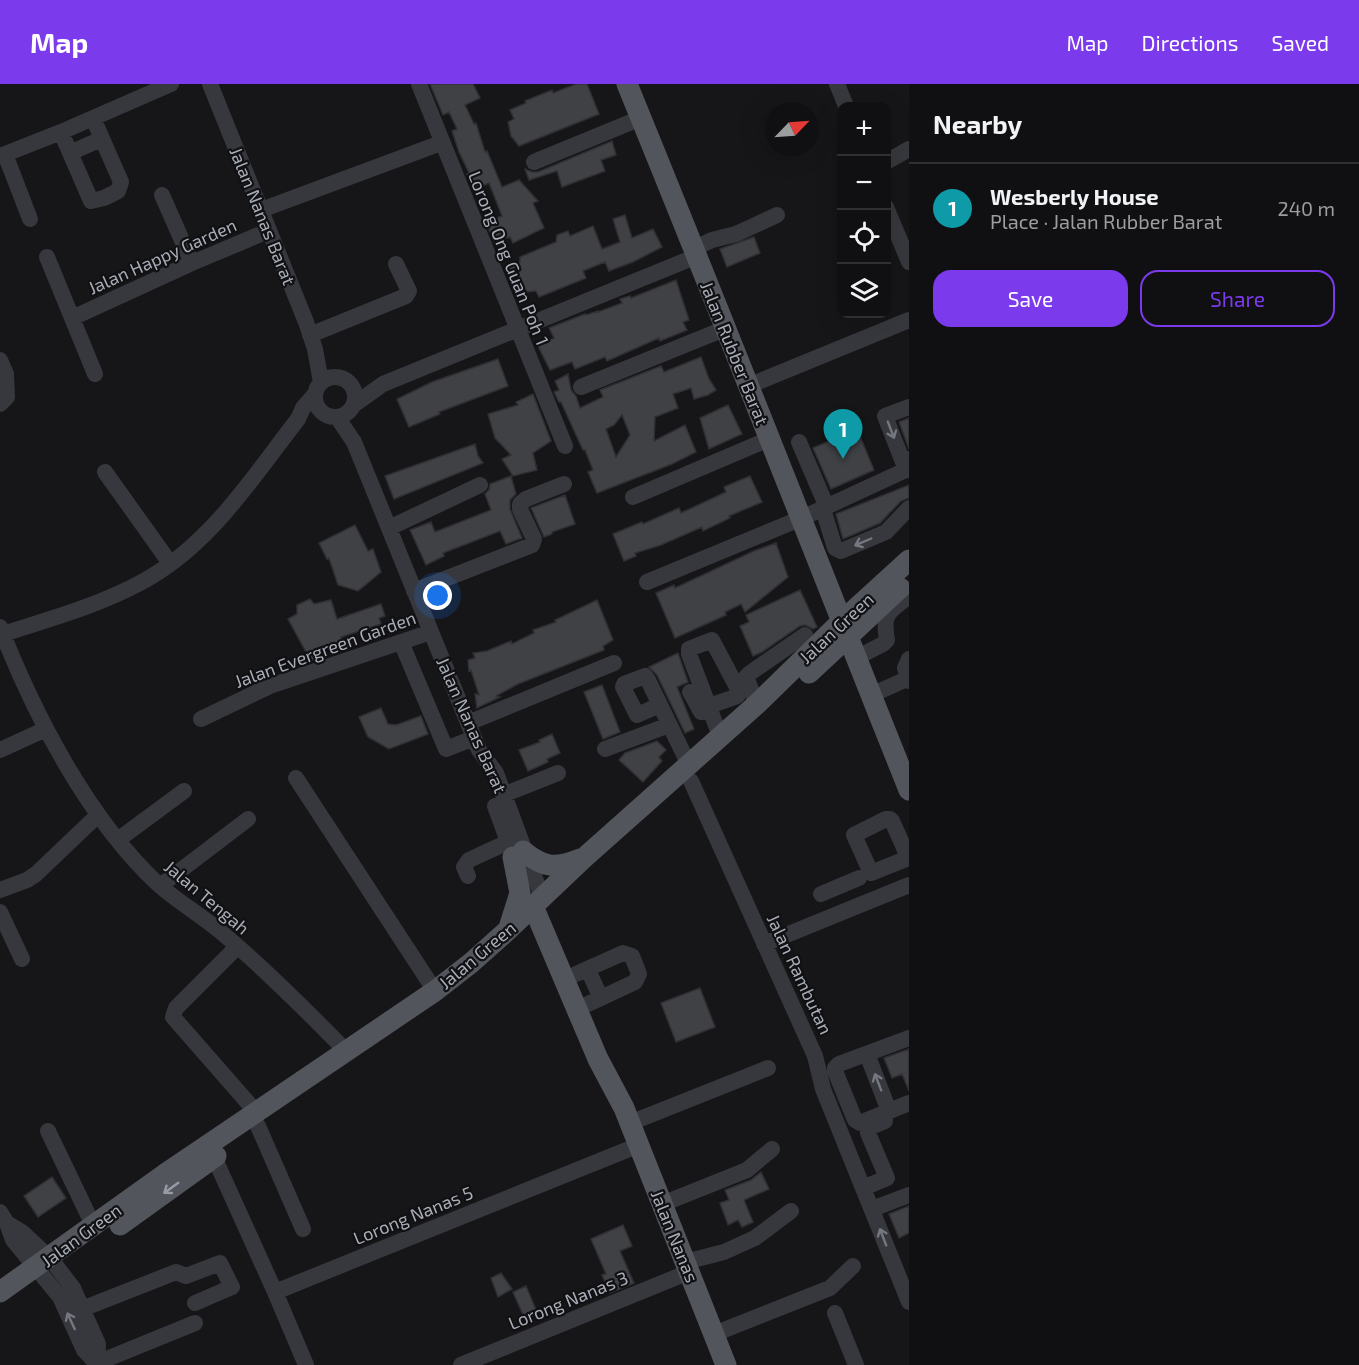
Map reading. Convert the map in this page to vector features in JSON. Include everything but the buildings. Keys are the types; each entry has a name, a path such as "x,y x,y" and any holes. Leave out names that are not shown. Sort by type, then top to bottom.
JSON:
{"main road":[{"name":"Jalan Rubber Barat","path":"627,84 909,790"},
{"name":"Jalan Green","path":"0,1309 94,1227 165,1174 444,1001 540,907 690,773 844,629 909,560"},
{"name":"Jalan Green","path":"0,1292 47,1268 214,1158 257,1119 346,1051 435,991 471,963 509,929 540,907 585,857 690,773 720,736 844,629 909,579"},
{"path":"515,850 549,866 562,866 585,857"},
{"path":"509,929 520,893 515,850"},
{"name":"Jalan Nanas","path":"540,907 582,972 594,1001 627,1115 714,1334 720,1363"},
{"name":"Jalan Nanas","path":"540,907 598,1059 627,1115"}],"street":[{"path":"30,219 2,155 171,84"},
{"name":"Jalan Nanas Barat","path":"210,84 313,342 318,388"},
{"name":"Lorong Ong Guan Poh 1","path":"419,84 565,446"},
{"path":"837,84 844,102"},
{"path":"61,132 91,201 104,198 118,191 120,182 93,118"},
{"path":"534,162 641,118"},
{"path":"70,153 101,139"},
{"path":"261,210 441,143"},
{"path":"891,159 909,149"},
{"path":"162,195 192,263"},
{"path":"888,210 905,240 909,262"},
{"path":"298,419 329,415 343,416 382,384 517,330 695,253 712,240 736,234 777,216"},
{"name":"Jalan Happy Garden","path":"72,318 268,231"},
{"name":"Jalan Happy Garden","path":"46,257 95,374"},
{"path":"313,342 406,296 409,291 396,264"},
{"path":"748,386 909,320"},
{"path":"581,387 724,329"},
{"name":"Jalan Nanas Barat","path":"313,342 343,379"},
{"path":"0,360 6,374 7,397 0,404"},
{"path":"1,630 103,601 142,582 184,553 218,522 298,419 303,408 326,378 382,384"},
{"path":"343,379 355,392 353,406"},
{"path":"318,388 315,401 329,415"},
{"name":"Jalan Nanas Barat","path":"353,406 354,442 474,737 495,773 503,795 515,850"},
{"path":"647,582 907,465 885,416 909,407"},
{"name":"Jalan Nanas Barat","path":"329,415 354,442"},
{"path":"633,497 769,439"},
{"path":"799,442 823,503 835,548 841,551 886,532 909,508"},
{"path":"105,472 170,563"},
{"path":"823,503 875,476"},
{"path":"414,591 532,545 534,539 520,509 520,504 526,499 564,484"},
{"path":"389,528 480,485"},
{"path":"856,658 883,644 887,639 885,617 909,596"},
{"name":"Jalan Tengah","path":"1,630 6,661 98,815 160,886 220,931 289,994 346,1051"},
{"name":"Jalan Evergreen Garden","path":"201,719 270,686 431,632"},
{"path":"757,704 746,677 805,635"},
{"path":"401,642 446,749 474,737 614,663"},
{"path":"871,695 909,679 905,668 909,659"},
{"path":"690,692 701,712 710,709 720,736"},
{"name":"Jalan Rambutan","path":"660,705 815,1056 824,1089 872,1209 901,1262 909,1302"},
{"path":"605,750 669,725"},
{"path":"0,750 46,729"},
{"path":"474,737 515,850 540,907"},
{"path":"503,795 558,773"},
{"path":"296,778 435,991"},
{"path":"119,839 184,791"},
{"path":"0,890 27,880 36,874 98,815"},
{"path":"160,886 248,819"},
{"path":"468,876 464,867 469,860 515,850"},
{"path":"821,894 853,880 859,905"},
{"path":"764,944 909,885"},
{"path":"0,912 22,959"},
{"path":"237,947 176,1008 173,1017 257,1119 303,1229"},
{"path":"582,972 623,953 632,956 639,974 634,982 594,1001"},
{"path":"879,1041 909,1029"},
{"path":"909,1038 839,1064 835,1068 855,1120 860,1123 909,1103"},
{"path":"867,1054 889,1111"},
{"path":"627,1115 768,1068"},
{"path":"863,1188 887,1178 868,1128 909,1110"},
{"path":"48,1131 94,1227"},
{"name":"Lorong Nanas 5","path":"275,1292 639,1145"},
{"path":"662,1204 747,1170 772,1149"},
{"path":"214,1158 306,1365"},
{"path":"872,1209 909,1195"},
{"name":"Lorong Nanas 3","path":"461,1365 755,1239 791,1211"},
{"path":"4,1217 13,1240 73,1288 98,1344 98,1364"},
{"path":"82,1309 176,1272 186,1276 220,1263 232,1287 195,1303"},
{"path":"714,1334 830,1288 853,1266"},
{"path":"47,1268 84,1350 98,1364"},
{"path":"836,1313 856,1365"},
{"path":"98,1364 195,1323"}],"place":[{"name":"Wesberly House","path":"843,459"}]}
